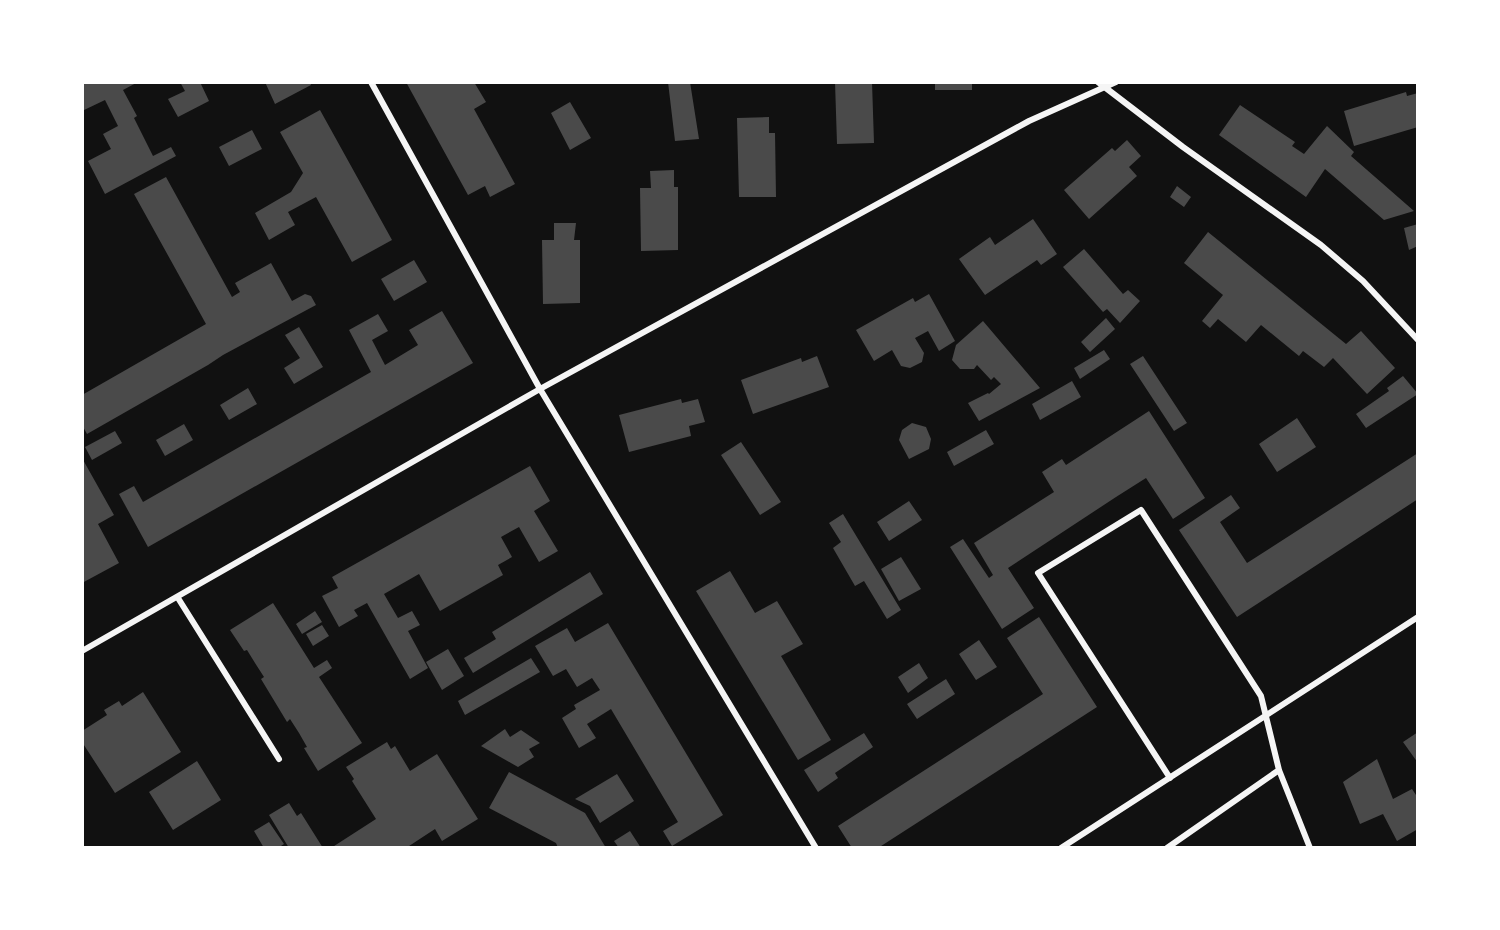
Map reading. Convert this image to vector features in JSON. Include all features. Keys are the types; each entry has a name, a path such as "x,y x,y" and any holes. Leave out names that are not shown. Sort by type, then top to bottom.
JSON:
{"street":[{"path":"371,82 540,389 816,848"},
{"path":"82,651 540,389 1029,121 1100,85 1116,82"},
{"path":"1100,85 1183,147 1321,244 1363,281 1418,340"},
{"path":"1170,778 1038,573 1141,510 1261,696 1279,770 1310,848"},
{"path":"178,598 279,759"},
{"path":"1061,848 1418,617"},
{"path":"1167,848 1279,770"}],"building":[{"path":"82,82 138,82 123,90 137,116 134,118 153,156 171,147 176,156 105,194 88,161 111,149 103,134 118,126 105,100 82,111"},
{"path":"180,82 200,82 209,101 178,117 168,99 185,91"},
{"path":"265,82 310,82 311,85 275,104"},
{"path":"406,82 474,82 486,102 474,109 515,184 490,197 485,186 468,195"},
{"path":"668,82 690,82 699,139 675,141"},
{"path":"835,82 872,82 874,143 837,144"},
{"path":"935,82 972,82 972,90 935,90"},
{"path":"1406,92 1407,96 1418,93 1418,127 1354,146 1344,111"},
{"path":"570,102 591,138 570,150 551,113"},
{"path":"1240,105 1295,142 1292,146 1304,154 1327,126 1354,152 1351,156 1414,211 1384,220 1325,169 1306,197 1219,135"},
{"path":"320,110 392,240 352,262 316,197 288,212 295,225 269,240 255,213 291,192 303,173 280,132"},
{"path":"769,117 769,133 775,133 776,197 739,197 737,118"},
{"path":"252,130 262,149 229,166 219,147"},
{"path":"1127,140 1141,156 1129,167 1137,176 1089,219 1064,190 1112,148 1115,151"},
{"path":"674,170 674,187 678,187 678,250 641,251 640,188 651,188 650,171"},
{"path":"166,177 232,297 240,292 235,283 271,263 292,301 305,294 311,296 316,305 223,355 87,434 82,425 82,395 206,324 134,194"},
{"path":"1177,186 1191,197 1184,207 1170,197"},
{"path":"1033,219 1057,254 1041,265 1037,260 985,295 959,259 990,237 995,245"},
{"path":"554,223 576,223 574,240 580,240 580,303 543,304 542,240 554,240"},
{"path":"1418,224 1418,246 1409,250 1404,228"},
{"path":"1208,232 1346,344 1361,331 1395,368 1367,394 1333,358 1324,367 1303,351 1299,356 1261,325 1246,342 1218,319 1210,328 1202,321 1223,295 1184,263"},
{"path":"1084,249 1123,294 1128,290 1140,301 1120,323 1107,309 1103,312 1063,267"},
{"path":"414,260 427,282 394,301 381,279"},
{"path":"929,294 955,341 939,351 928,331 915,338 924,353 922,362 910,368 901,366 892,350 874,361 856,330 913,298 915,302"},
{"path":"442,311 473,363 148,547 119,494 134,486 143,502 371,372 349,330 378,314 388,331 372,340 385,365 418,345 409,330"},
{"path":"1106,318 1115,329 1090,352 1081,342"},
{"path":"983,321 1040,388 979,421 968,403 989,394 1001,384 994,377 991,380 977,365 974,369 960,369 952,360 956,345"},
{"path":"299,327 323,367 294,384 284,368 300,358 285,335"},
{"path":"1104,350 1110,359 1080,379 1074,368"},
{"path":"817,356 829,387 753,414 741,380 801,358 802,362"},
{"path":"1143,356 1187,423 1174,431 1130,364"},
{"path":"1403,376 1418,394 1366,428 1356,414 1389,391 1387,388"},
{"path":"1072,381 1081,397 1040,420 1032,404"},
{"path":"248,388 257,404 229,420 220,405"},
{"path":"681,399 682,403 698,399 705,422 689,426 691,436 629,452 619,415"},
{"path":"1149,411 1205,498 1173,519 1146,478 1116,497 1008,568 1034,608 1002,629 950,547 963,539 989,578 993,575 974,543 1054,492 1042,472 1062,459 1066,465"},
{"path":"1297,418 1316,447 1277,472 1259,444"},
{"path":"912,423 926,427 931,439 929,449 909,459 899,440 902,430"},
{"path":"184,424 193,440 165,456 156,440"},
{"path":"986,430 994,444 954,466 947,452"},
{"path":"115,431 122,443 92,460 85,447"},
{"path":"741,442 781,502 760,515 721,455"},
{"path":"1418,453 1418,499 1237,617 1179,530 1231,495 1240,508 1220,522 1247,563"},
{"path":"82,458 114,515 98,524 119,563 82,583"},
{"path":"530,466 550,501 534,511 558,551 539,562 519,527 501,537 512,557 498,565 503,575 440,611 419,574 384,594 398,618 412,611 420,625 408,631 428,668 410,679 367,603 354,610 358,616 339,627 322,596 338,588 332,577"},
{"path":"909,501 922,520 889,541 877,522"},
{"path":"843,514 901,610 887,619 864,581 855,586 833,548 841,542 829,523"},
{"path":"901,557 921,589 899,601 881,569"},
{"path":"730,571 755,613 777,601 803,644 781,656 831,740 798,760 696,591"},
{"path":"590,572 603,594 473,673 464,658 496,639 492,632"},
{"path":"273,603 314,668 327,660 332,668 319,677 362,743 318,771 304,748 307,747 299,733 290,719 287,722 261,679 264,677 247,650 244,651 230,630"},
{"path":"315,611 322,622 302,634 296,624"},
{"path":"1039,617 1097,707 878,848 852,848 838,826 1043,694 1007,638"},
{"path":"608,623 723,815 672,846 663,831 678,822 611,709 587,724 596,738 579,748 562,718 576,709 574,705 600,690 592,678 577,687 566,669 553,676 535,646 567,628 575,642"},
{"path":"322,625 329,636 313,646 306,634"},
{"path":"979,640 997,667 976,680 959,654"},
{"path":"448,649 464,676 442,690 426,662"},
{"path":"531,658 540,672 465,715 458,701"},
{"path":"919,663 928,678 908,693 898,677"},
{"path":"946,679 955,694 917,719 907,704"},
{"path":"143,692 181,752 115,793 82,742 82,731 107,715 104,710 119,701 122,706"},
{"path":"505,729 510,737 521,730 540,743 529,749 534,757 518,767 481,746"},
{"path":"1418,732 1418,763 1403,742"},
{"path":"864,733 873,747 835,773 838,778 818,792 804,770"},
{"path":"387,742 391,749 395,746 410,771 437,754 478,819 442,841 435,829 406,848 331,848 376,819 346,767"},
{"path":"1377,759 1393,799 1412,789 1418,798 1418,829 1397,841 1383,814 1360,824 1343,782"},
{"path":"197,761 221,800 173,830 149,792"},
{"path":"509,772 585,813 606,848 558,848 556,843 489,808"},
{"path":"617,774 634,801 600,823 590,806 575,799"},
{"path":"289,803 297,816 301,813 323,848 289,848 269,815"},
{"path":"269,822 284,844 278,848 264,848 254,831"},
{"path":"630,831 641,848 619,848 614,841"}]}
